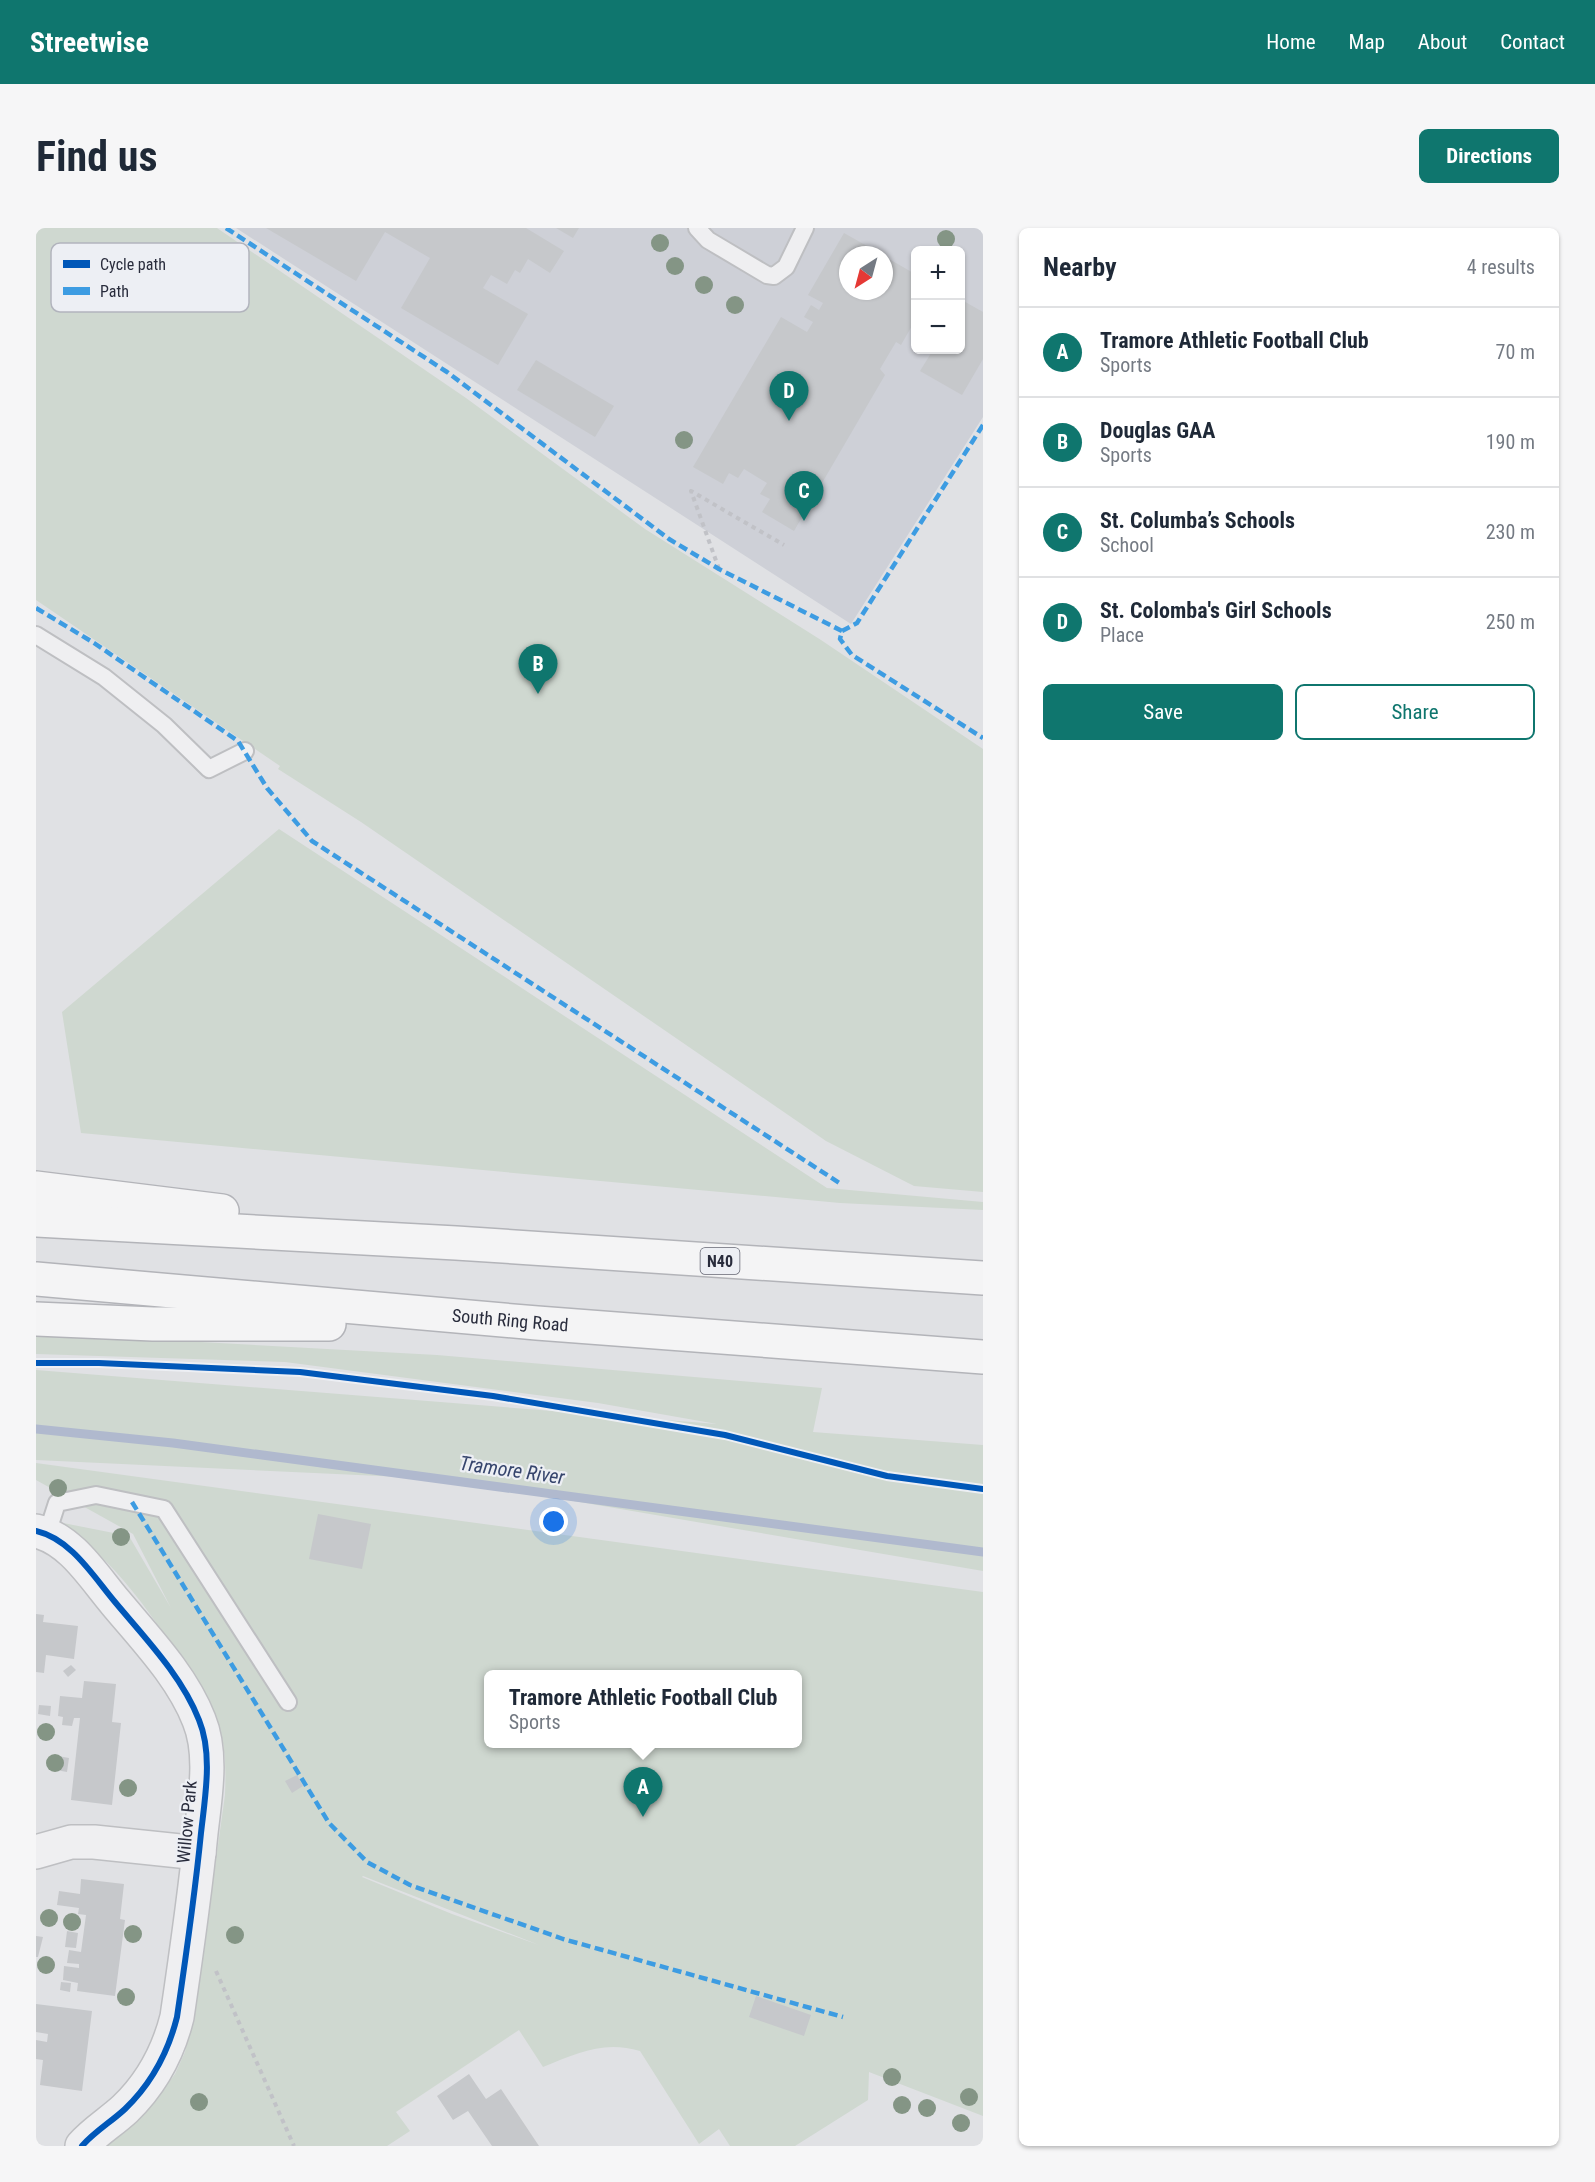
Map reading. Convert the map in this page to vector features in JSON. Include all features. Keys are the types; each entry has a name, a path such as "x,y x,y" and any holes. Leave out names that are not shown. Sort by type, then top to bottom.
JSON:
{"highway":[{"path":"36,1188 160,1202 456,1243"},
{"name":"N40","path":"36,1220 456,1243 983,1278"},
{"name":"South Ring Road","path":"36,1279 537,1323 983,1357"},
{"path":"36,1319 153,1324 537,1323"}],"street":[{"name":"Willow Park","path":"42,1532 84,1564 147,1640 188,1696 200,1722 206,1772 189,1939 177,2017 165,2056 136,2097 83,2145"},
{"name":"Willow Park","path":"36,1852 71,1842 94,1842 199,1853"}],"lane":[{"path":"697,228 708,240 767,275 774,276 786,267 805,228"},
{"path":"36,635 104,677 164,725 209,769 245,751"},
{"path":"42,1532 57,1503 96,1495 164,1509 288,1702"}],"path":[{"path":"719,570 691,491 784,545"},
{"path":"189,1939 206,1949 294,2146"}],"shaded area":[{"path":"36,228 217,228 239,243 51,243 51,312 249,312 249,250 466,398 645,529 821,640 983,749 983,1192 914,1186 826,1141 361,822 278,769 280,766 36,600"},
{"path":"236,228 983,228 983,417 851,624"},
{"path":"279,829 827,1188 983,1202 983,1210 840,1203 81,1133 62,1012"},
{"path":"36,1333 437,1355 822,1388 813,1432 983,1445 983,1571 445,1479 36,1460 36,1370 717,1424 598,1403 285,1362 36,1354"},
{"path":"36,1463 983,1592 983,2116 869,2072 868,2100 795,2146 730,2146 719,2129 699,2144 640,2051 627,2048 602,2048 579,2053 543,2067 519,2030 396,2112 410,2131 387,2146 107,2146 145,2114 175,2074 185,2052 197,1995 225,1795 225,1756 222,1736 211,1706 132,1590 97,1553 58,1522 129,1536 171,1608 133,1534 36,1480","holes":["363,1876 539,1945 452,1914"]}],"building":[{"path":"266,228 526,228 564,251 550,273 528,259 520,273 515,270 507,284 491,275 483,288 528,314 498,365 401,308 430,258 385,232 356,281"},
{"path":"556,228 579,228 573,238"},
{"path":"844,233 867,246 839,246 839,300 893,300 893,261 911,272 911,328 901,345 896,342 880,369 885,375 794,531 762,512 770,499 760,494 767,483 744,469 738,478 729,473 723,484 693,467 781,317 807,332 813,322 804,317 811,305 819,310 823,303 808,295"},
{"path":"965,302 983,312 983,359 962,395 920,371 931,354 965,354"},
{"path":"536,360 614,406 595,437 517,390"},
{"path":"318,1514 371,1524 362,1569 309,1559"},
{"path":"36,1614 44,1615 43,1622 78,1626 74,1659 46,1655 44,1673 36,1672"},
{"path":"71,1665 76,1670 68,1677 63,1671"},
{"path":"84,1681 116,1684 112,1722 121,1723 112,1805 71,1800 80,1718 74,1718 72,1726 62,1725 63,1717 58,1716 60,1696 82,1698"},
{"path":"39,1705 51,1706 50,1716 38,1714"},
{"path":"58,1756 69,1758 67,1772 56,1770"},
{"path":"297,1775 303,1786 292,1793 285,1781"},
{"path":"81,1879 124,1884 120,1919 125,1920 115,1996 77,1991 78,1983 63,1980 64,1966 79,1968 79,1964 67,1963 69,1950 81,1952 86,1915 78,1914 79,1908 57,1905 59,1891 80,1894"},
{"path":"67,1931 78,1933 76,1948 65,1947"},
{"path":"36,1936 43,1937 38,1957 36,1957"},
{"path":"61,1982 71,1983 70,1992 60,1990"},
{"path":"756,1996 811,2015 804,2036 749,2017"},
{"path":"36,2004 92,2011 82,2091 40,2085 43,2060 36,2059 36,2040 47,2042 48,2034 36,2032"},
{"path":"469,2074 486,2099 501,2089 539,2146 492,2146 468,2111 453,2120 437,2096"}],"waterway":[{"name":"Tramore River","path":"36,1429 173,1443 983,1552"}],"marked path":[{"path":"226,228 447,372 669,539 719,569 842,631"},
{"path":"983,425 857,623 842,631 840,639 852,655 983,738"},
{"path":"36,608 94,643 238,741 267,788 312,841 841,1184"},
{"path":"132,1502 329,1823 367,1862 410,1885 563,1939 843,2017"}],"cycle path":[{"path":"36,1363 99,1363 300,1372 493,1396 725,1435 887,1476 983,1489"},
{"path":"36,1531 49,1535 71,1550 162,1658 192,1704 206,1747 206,1790 196,1879 177,2017 173,2030 158,2067 143,2089 125,2109 82,2146"}],"place":[{"name":"St. Colomba's Girl Schools","path":"789,421"},
{"name":"St. Columba’s Schools","path":"804,521"},
{"name":"Douglas GAA","path":"538,694"},
{"name":"Tramore Athletic Football Club","path":"643,1817"}]}
